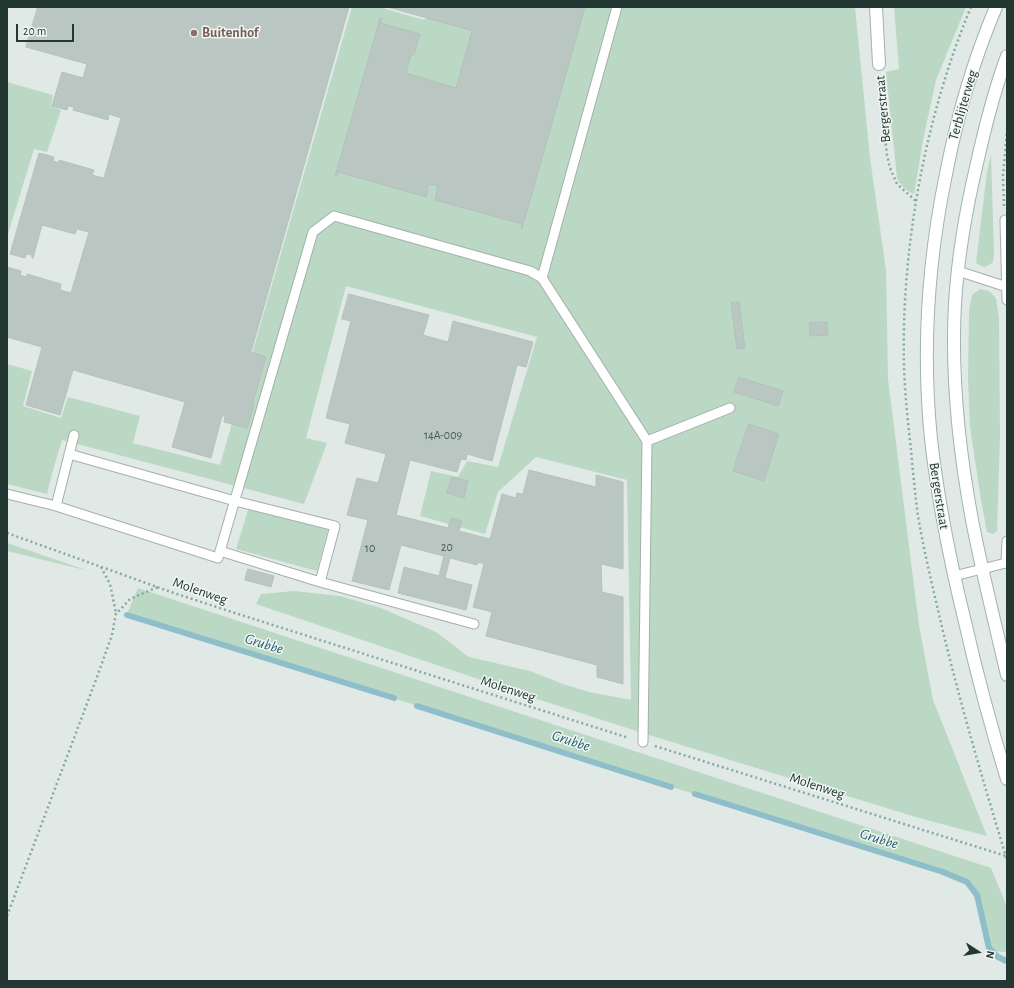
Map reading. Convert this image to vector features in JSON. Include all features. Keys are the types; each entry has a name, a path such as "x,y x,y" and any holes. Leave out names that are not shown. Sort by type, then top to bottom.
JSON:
{"main road":[{"name":"Bergerstraat","path":"876,7 879,64"},
{"name":"Terblijterweg","path":"940,206 950,153 965,93 982,42 996,7"},
{"name":"Terblijterweg","path":"967,210 990,108 1007,56"},
{"name":"Bergerstraat","path":"940,206 933,253 928,309 927,359 931,437 936,481 954,576 986,705 1007,779"},
{"name":"Bergerstraat","path":"967,210 958,271 955,304 955,382 958,421 971,513 982,569 1007,675"}],"lane":[{"path":"542,278 617,7"},
{"path":"7,494 56,506 218,558 313,232 334,216 530,271 542,278 647,441 643,742"},
{"path":"1006,220 1007,300"},
{"path":"958,271 1007,286"},
{"path":"647,441 730,408"},
{"path":"56,506 74,435"},
{"path":"69,454 235,501 335,526 320,582"},
{"path":"954,576 1006,563 1007,541"},
{"path":"220,551 320,582 474,624"}],"path":[{"name":"Bergerstraat","path":"879,64 883,119 890,168 897,184 916,201 931,130 954,54 971,7"},
{"path":"1006,220 1003,176 1007,131"},
{"name":"Molenweg","path":"7,533 242,616 1006,856"},
{"path":"7,916 110,642 116,613 110,584 101,567"},
{"path":"116,613 130,599 158,587"},
{"path":"1000,836 1007,860"}],"green space":[{"path":"352,7 379,7 424,20 438,7 855,7 870,158 886,270 888,379 919,625 933,700 987,836 919,818 649,735 540,700 256,604 261,594 294,591 340,596 381,608 436,632 469,657 530,671 589,692 631,700 627,480 536,457 498,492 485,534 420,516 431,471 458,477 467,461 498,467 537,337 346,286 306,438 327,443 304,504 62,440 47,494 7,484 7,364 32,371 23,406 61,418 68,397 140,416 133,443 220,465"},
{"path":"894,7 966,7 936,80 924,135 914,194 908,191 897,178 886,72 899,69"},
{"path":"7,82 53,95 51,106 61,110 47,152 34,149 7,237"},
{"path":"991,154 994,254 993,262 985,267 976,263 987,172"},
{"path":"980,289 989,291 996,298 999,319 1000,436 997,531 993,534 987,532 970,427 968,379 969,311 972,295"},
{"path":"249,507 328,530 317,571 236,549"},
{"path":"7,543 89,571 7,551"},
{"path":"138,588 991,868 1007,907 1007,952 989,951 978,903 962,878 816,834 608,766 127,614"}],"building":[{"path":"38,7 349,7 251,352 266,357 247,428 224,422 225,416 222,416 211,458 172,447 185,402 73,370 60,415 26,405 42,347 7,337 7,267 21,271 20,275 26,277 27,274 61,284 60,290 71,293 89,232 77,229 75,234 42,225 33,258 32,255 26,254 25,258 10,254 39,153 54,157 53,161 59,163 59,160 94,170 92,175 104,178 121,118 109,114 108,120 73,110 74,107 68,106 67,110 52,106 62,72 83,78 87,64 26,47"},
{"path":"388,7 585,7 522,229 522,224 435,200 438,186 429,184 426,197 338,172 337,176 335,176 380,18 382,19 380,23 420,34 414,55 411,54 406,73 456,88 472,31"},
{"path":"349,294 429,315 423,335 448,342 453,321 533,342 526,367 517,365 492,461 467,454 466,460 461,459 457,472 410,460 396,515 448,528 451,518 462,521 459,531 490,539 502,494 516,498 517,493 523,494 529,470 596,487 596,475 623,482 623,569 601,564 602,592 623,597 623,684 597,677 597,665 486,636 492,612 473,607 484,564 478,562 477,565 450,558 445,578 472,585 466,610 398,593 404,567 439,576 444,556 401,545 389,590 352,581 368,520 347,515 357,478 378,483 386,454 345,443 350,424 326,418 351,321 342,319"},
{"path":"739,302 745,348 737,349 731,303"},
{"path":"827,322 828,335 810,336 809,323"},
{"path":"739,377 783,391 778,406 734,392"},
{"path":"749,424 779,434 764,481 733,471"},
{"path":"452,477 468,481 464,498 447,493"},
{"path":"248,569 274,576 271,587 245,580"}],"waterway":[{"name":"Grubbe","path":"127,615 394,698"},
{"name":"Grubbe","path":"417,706 671,787"},
{"name":"Grubbe","path":"695,794 943,872 967,882 977,895 989,948 998,957 1006,961 1007,960"}],"place":[{"name":"Buitenhof","path":"194,33"}]}
